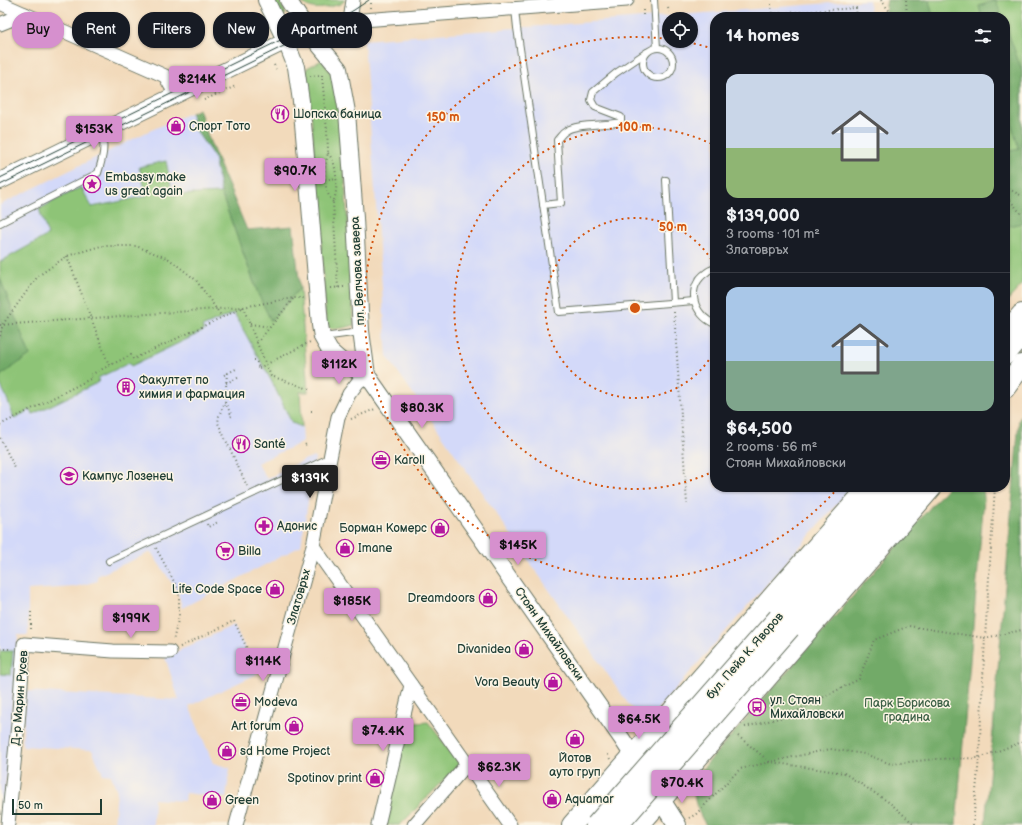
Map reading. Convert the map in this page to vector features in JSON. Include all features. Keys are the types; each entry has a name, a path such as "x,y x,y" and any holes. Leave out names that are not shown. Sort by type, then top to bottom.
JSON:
{"main road":[{"path":"1010,328 1022,314"},
{"path":"1010,345 1022,334"},
{"path":"1010,349 1022,334"},
{"path":"1010,374 1022,360"},
{"path":"1010,381 1022,365"},
{"path":"1010,396 1022,382"},
{"path":"572,825 865,492"},
{"name":"бул. Пейо К. Яворов","path":"618,825 784,623 889,492"},
{"name":"бул. Пейо К. Яворов","path":"596,825 784,623 922,492"},
{"path":"639,825 923,492"},
{"path":"633,756 677,825"}],"street":[{"path":"266,0 277,23"},
{"name":"пл. Велчова завера","path":"288,0 296,12"},
{"path":"351,12 353,0"},
{"path":"372,19 627,0"},
{"path":"0,3 20,12"},
{"path":"0,24 12,19"},
{"path":"64,31 165,76 176,95"},
{"path":"0,181 277,45"},
{"path":"289,48 296,67 301,101 308,181 311,294 322,337 330,351 346,365 368,375"},
{"name":"пл. Велчова завера","path":"322,48 339,69 347,112 344,178 359,286 361,332 368,375"},
{"name":"Златовръх","path":"236,825 313,546 338,417 348,394 358,382 368,375"},
{"name":"Стоян Михайловски","path":"368,375 633,756"},
{"path":"313,546 510,825"},
{"name":"Д-р Марин Русев","path":"8,824 24,644 113,651 170,652"},
{"path":"378,825 411,685"},
{"path":"414,825 467,764"}],"lane":[{"path":"654,0 656,48"},
{"path":"515,8 559,312 694,300"},
{"path":"543,205 561,203 557,140 565,131 573,127 621,122 621,117 595,107 591,100 593,92 616,73 647,52 656,48 666,50 672,58 673,63 670,72 662,78 648,75 643,66 644,56 647,52"},
{"path":"0,223 98,173 104,150 102,135 100,132"},
{"path":"666,180 673,302"},
{"path":"710,270 706,272 700,279 695,288 694,297 696,307 700,315 710,323"},
{"path":"322,337 361,332"},
{"path":"109,561 330,457"}],"path":[{"path":"881,0 890,12"},
{"path":"906,0 907,12"},
{"path":"771,4 772,12"},
{"path":"668,8 669,12"},
{"path":"814,12 856,8 856,12"},
{"path":"643,10 643,15"},
{"path":"274,65 276,69"},
{"path":"306,76 322,75 325,72"},
{"path":"322,75 328,153 325,168 329,198 333,202"},
{"path":"204,100 236,86"},
{"path":"328,153 335,169 344,178"},
{"path":"308,181 344,178"},
{"path":"338,288 333,202 344,178"},
{"path":"1010,190 1022,196"},
{"path":"1010,200 1022,215"},
{"path":"0,336 3,324 38,276 67,256 101,246 136,246 169,258 196,280 222,317"},
{"path":"67,256 109,366"},
{"path":"0,324 243,307 338,288 359,286"},
{"path":"257,342 294,298"},
{"path":"673,302 687,504"},
{"path":"0,425 92,378 90,374 131,355 133,359 243,307"},
{"path":"243,307 271,376 309,389"},
{"path":"250,324 270,327"},
{"path":"254,360 256,360 258,368 308,344"},
{"path":"236,369 225,374 225,402 219,416 218,423 251,494"},
{"path":"226,383 240,376"},
{"path":"225,402 232,416 229,417"},
{"path":"348,420 377,409"},
{"path":"310,411 315,412"},
{"path":"0,438 16,470"},
{"path":"973,825 980,758 985,638 995,492"},
{"path":"152,541 179,591 180,616 170,652"},
{"path":"31,608 31,645"},
{"path":"170,652 234,621 254,663"},
{"path":"745,727 787,716 859,679 874,640 909,626 985,638 1022,630"},
{"path":"0,649 12,649"},
{"path":"630,730 638,720"},
{"path":"737,736 770,762 844,773 890,803 915,825"},
{"path":"696,814 740,769 770,762 830,749 865,754 890,764 935,759 980,758 1022,742"}],"shaded area":[{"path":"869,0 870,12 718,12"},
{"path":"710,13 710,492 848,492 649,719 644,720 629,705 387,356 365,48 372,48 372,39 662,16 662,48 698,48 698,14"},
{"name":"Кампус Лозенец","path":"199,109 211,146 247,230 293,226 300,288 308,392 300,392 303,442 257,463 267,479 306,459 315,457 301,546 182,608 178,592 151,552 97,576 98,581 74,587 28,590 28,635 18,635 3,817 0,816 0,205 147,132"},
{"path":"234,625 257,674 189,706 213,763 230,768 226,798 185,793 184,801 154,799 153,825 114,825 117,791 111,775 103,774 92,750 22,746 26,691 179,700 165,657"}],"green space":[{"path":"272,0 279,0 285,12 279,12"},
{"path":"299,0 345,0 338,5 315,8 307,6"},
{"path":"887,0 1022,0 1022,285 1010,298 1010,12 885,12"},
{"path":"887,0 929,0 932,12 885,12"},
{"path":"996,0 1000,12 980,12 979,6"},
{"path":"1010,38 1022,71 1022,223 1010,226 1010,151 1019,149 1010,119"},
{"path":"322,60 333,76 339,97 354,325 337,329 328,327 326,322 319,200 311,110 306,82 307,68"},
{"path":"199,109 210,142 247,230 293,226 300,288 271,321 259,296 221,193 214,157 194,128 191,113"},
{"path":"166,161 173,195 221,193 259,296 300,288 308,392 300,392 302,427 292,423 271,380 234,313 202,327 204,331 131,366 129,363 98,378 99,382 33,414 30,410 14,418 0,384 0,262 48,235 39,209 81,187 92,207 147,196 139,167"},
{"path":"0,278 30,355 0,376"},
{"path":"1022,413 1022,825 985,825 1019,420"},
{"name":"Парк Борисова градина","path":"944,492 983,492 956,825 706,825 696,805 694,796 697,775"},
{"path":"0,651 13,651 11,675 0,674"},
{"path":"428,722 460,764 400,825 382,825 406,724"}],"tram line":[{"path":"0,185 339,19 369,0"},
{"path":"0,178 277,42"}],"place":[{"name":"Шопска баница","path":"280,114"},
{"name":"Спорт Тото","path":"176,126"},
{"name":"Embassy make us great again","path":"92,184"},
{"name":"Факултет по химия и фармация","path":"126,387"},
{"name":"Santé","path":"241,444"},
{"name":"Karoll","path":"381,460"},
{"name":"Кампус Лозенец","path":"69,476"},
{"name":"Адонис","path":"264,526"},
{"name":"Борман Комерс","path":"440,528"},
{"name":"Imane","path":"345,548"},
{"name":"Billa","path":"225,551"},
{"name":"Life Code Space","path":"275,589"},
{"name":"Dreamdoors","path":"488,598"},
{"name":"Divanidea","path":"524,649"},
{"name":"Vora Beauty","path":"553,682"},
{"name":"Modeva","path":"241,702"},
{"name":"ул. Стоян Михайловски","path":"757,707"},
{"name":"Art forum","path":"294,726"},
{"name":"Йотов ауто груп","path":"575,739"},
{"name":"sd Home Project","path":"227,751"},
{"name":"Spotinov print","path":"375,778"},
{"name":"Aquamar","path":"552,799"},
{"name":"Green","path":"212,800"}]}
